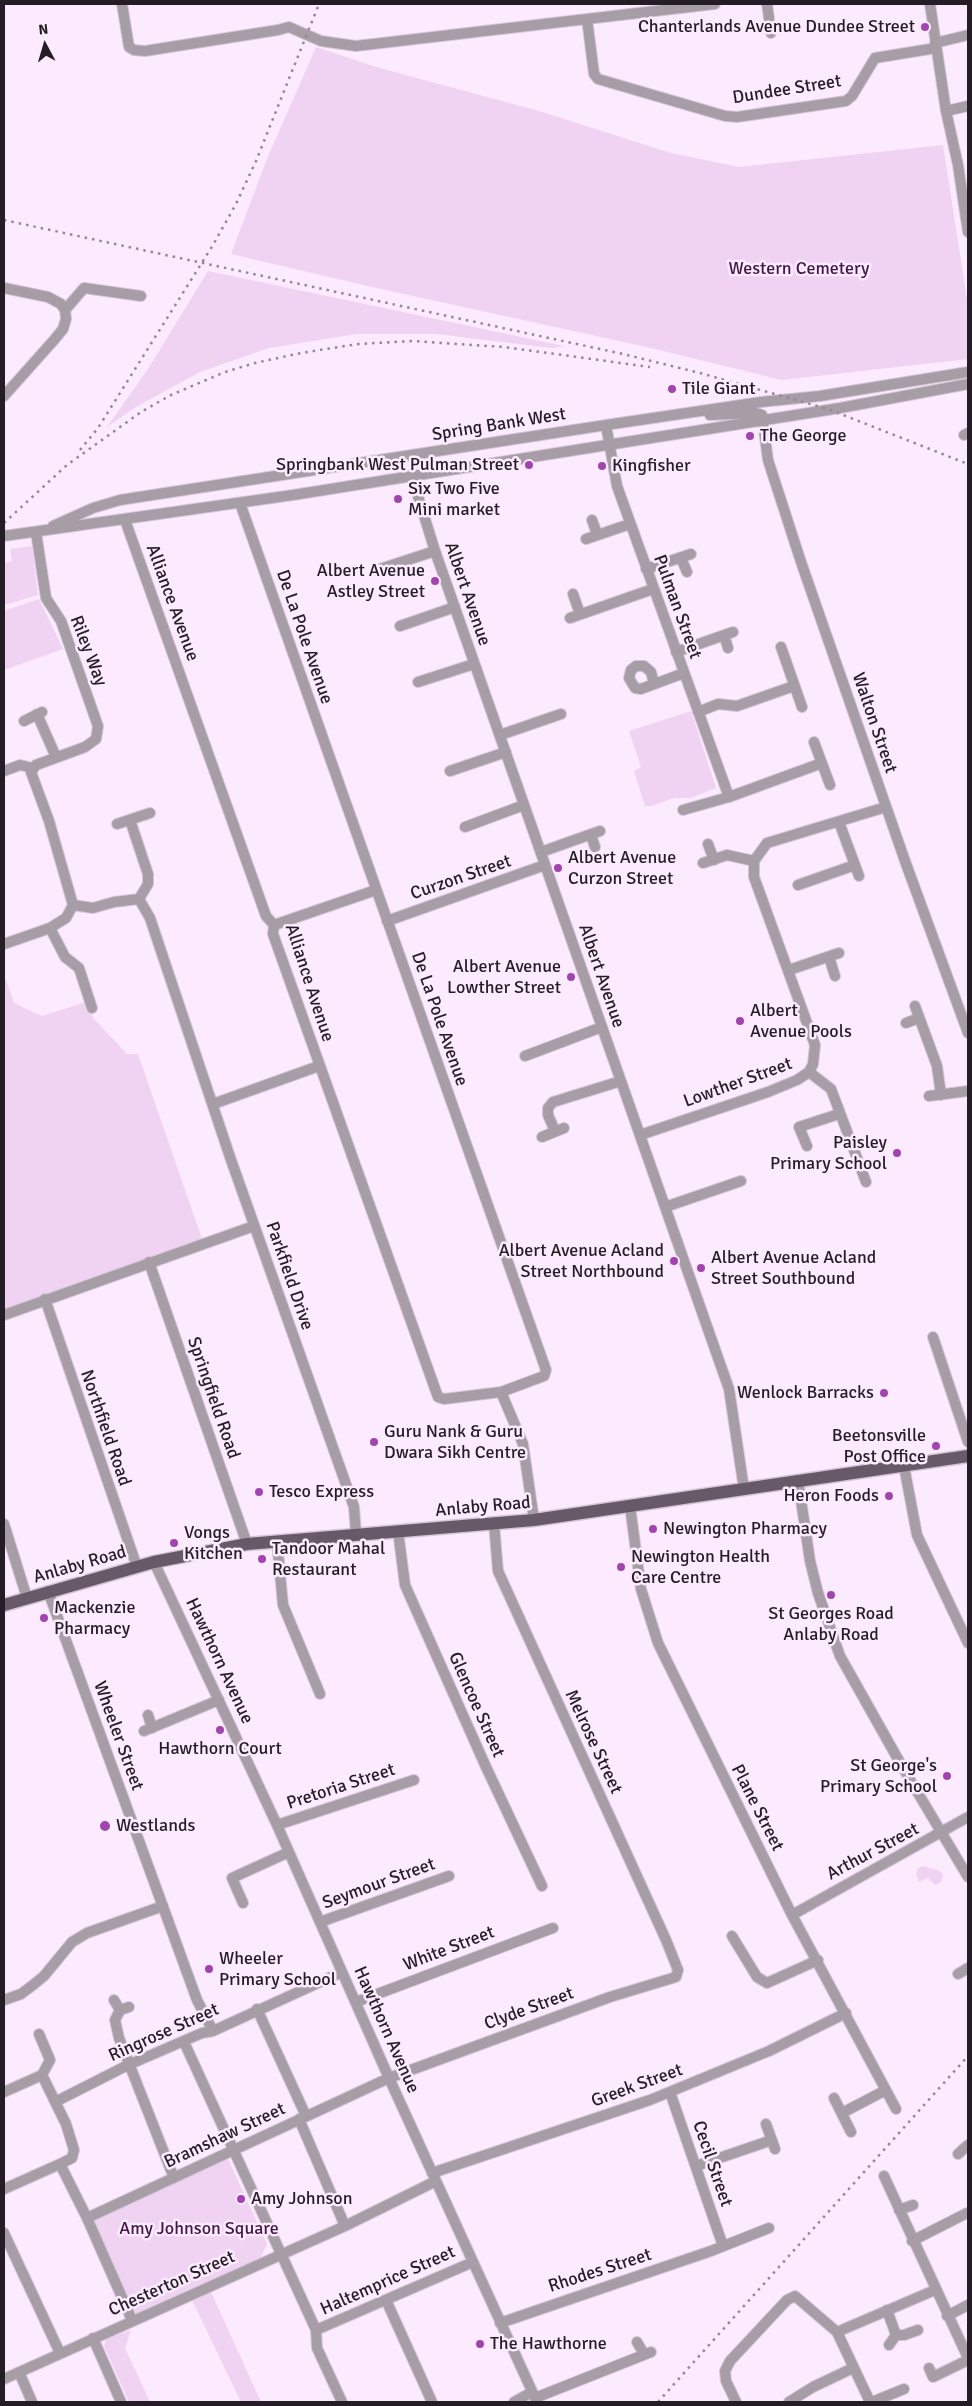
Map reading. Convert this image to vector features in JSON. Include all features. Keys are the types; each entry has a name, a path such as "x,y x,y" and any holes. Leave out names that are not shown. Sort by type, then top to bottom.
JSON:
{"main road":[{"name":"Anlaby Road","path":"4,1605 154,1562 248,1544 534,1520 968,1456"}],"street":[{"path":"122,4 129,47 134,50 145,51 289,27 321,41 356,46 715,4"},
{"path":"767,4 771,33"},
{"path":"930,4 935,45 946,111 958,166 968,232"},
{"name":"Dundee Street","path":"587,19 594,74 598,79 725,116 737,117 846,101 852,96 876,58 935,45"},
{"path":"935,45 968,35"},
{"path":"946,111 968,106"},
{"path":"958,166 968,185"},
{"path":"4,288 48,297 63,307 66,320 63,329 4,396"},
{"path":"63,307 84,288 140,296"},
{"name":"Spring Bank West","path":"38,532 93,508 120,500 606,425 761,402 820,396 968,372"},
{"name":"Spring Bank West","path":"4,536 412,477 763,420 968,384"},
{"path":"684,414 718,415 756,412 762,416 763,420"},
{"name":"Walton Street","path":"763,420 770,467 886,807 968,1033"},
{"name":"Pulman Street","path":"606,425 611,444 617,486 729,797"},
{"name":"Albert Avenue","path":"412,477 474,664 729,1390 744,1489"},
{"name":"De La Pole Avenue","path":"240,503 546,1370 544,1376 501,1392"},
{"name":"Alliance Avenue","path":"125,520 266,916 274,925 272,934 438,1396 444,1399 501,1392"},
{"path":"592,520 597,534"},
{"path":"586,539 630,524"},
{"name":"Riley Way","path":"33,768 36,765 85,747 96,739 98,726 61,621 46,598 38,532"},
{"path":"380,569 435,551"},
{"path":"646,569 686,556 687,572"},
{"path":"570,618 654,589"},
{"path":"573,594 580,614"},
{"path":"400,626 455,607"},
{"path":"676,652 728,634 728,648"},
{"path":"782,647 802,707"},
{"path":"418,682 474,664"},
{"path":"654,684 684,673"},
{"path":"698,712 718,704 737,706 794,686"},
{"path":"24,720 40,712 56,757"},
{"path":"500,735 561,714"},
{"path":"814,742 830,785"},
{"path":"450,770 506,752"},
{"path":"683,810 729,797 822,763"},
{"path":"4,770 20,765 33,768 31,772 49,821 73,905 66,918 50,928 4,944"},
{"path":"465,827 524,805"},
{"path":"703,863 727,855 754,861 767,843 886,807"},
{"path":"117,824 150,813"},
{"path":"73,905 93,908 114,902 139,899 144,893 148,884 148,874 130,820"},
{"path":"839,822 859,876"},
{"path":"540,852 595,833 595,847"},
{"path":"708,844 714,860"},
{"name":"Lowther Street","path":"640,1135 797,1080 809,1072 813,1064 815,1045 754,877 754,861"},
{"name":"Curzon Street","path":"387,921 545,865"},
{"path":"798,885 855,865"},
{"path":"274,925 376,890"},
{"name":"Parkfield Drive","path":"139,899 150,918 254,1226 354,1507 356,1534"},
{"path":"50,928 66,957 80,968 92,1008"},
{"path":"789,970 839,953"},
{"path":"829,957 835,976"},
{"path":"915,1006 937,1066 941,1095"},
{"path":"906,1023 919,1018"},
{"path":"525,1056 602,1027"},
{"path":"213,1104 319,1066"},
{"path":"809,1072 831,1089 866,1182"},
{"path":"542,1137 560,1130 548,1116 548,1108 553,1102 621,1081"},
{"path":"929,1096 968,1091"},
{"path":"807,1146 799,1127 839,1114"},
{"path":"665,1207 741,1181"},
{"path":"4,1315 148,1262 254,1226"},
{"name":"Springfield Road","path":"148,1262 248,1544"},
{"name":"Northfield Road","path":"45,1300 137,1567"},
{"path":"933,1337 968,1442"},
{"path":"501,1392 523,1444 534,1520"},
{"path":"904,1466 917,1535 968,1643"},
{"path":"798,1480 814,1578 840,1656 968,1877"},
{"name":"Plane Street","path":"630,1506 641,1589 658,1643 792,1915 846,2012 896,2109"},
{"path":"4,1524 27,1598"},
{"name":"Melrose Street","path":"494,1524 498,1571 678,1970"},
{"name":"Glencoe Street","path":"398,1532 406,1585 486,1767 542,1886"},
{"path":"277,1542 283,1605 320,1694"},
{"name":"Hawthorn Avenue","path":"154,1562 278,1825 288,1852 389,2078 535,2398"},
{"name":"Wheeler Street","path":"48,1591 197,2000 212,2031"},
{"path":"148,1715 148,1730 219,1700"},
{"name":"Pretoria Street","path":"278,1825 414,1780"},
{"name":"Arthur Street","path":"792,1915 968,1817"},
{"path":"243,1903 232,1878 288,1852"},
{"name":"Seymour Street","path":"320,1922 449,1876"},
{"path":"4,2000 21,1994 33,1985 44,1976 72,1942 87,1933 163,1906"},
{"name":"White Street","path":"356,2002 553,1928"},
{"path":"732,1936 758,1976 767,1983 818,1960"},
{"path":"958,1974 968,1968"},
{"name":"Clyde Street","path":"389,2078 610,1998 676,1977 678,1970"},
{"name":"Ringrose Street","path":"55,2102 128,2065 202,2033 212,2031 342,1972"},
{"path":"114,2000 124,2008 115,2020 128,2065 174,2178"},
{"path":"257,2009 303,2117 345,2226"},
{"name":"Greek Street","path":"434,2177 670,2092 768,2051 846,2012"},
{"path":"4,2092 42,2074 50,2060 39,2034"},
{"path":"184,2042 235,2149 280,2254 316,2330 317,2348 342,2402"},
{"path":"4,2189 72,2158 74,2150 66,2124 42,2074"},
{"name":"Bramshaw Street","path":"87,2218 389,2078"},
{"path":"842,2113 886,2090"},
{"name":"Cecil Street","path":"670,2092 723,2246"},
{"path":"834,2098 851,2132"},
{"path":"696,2166 773,2144 766,2124"},
{"path":"958,2154 968,2145"},
{"path":"60,2164 87,2218 91,2231 132,2320"},
{"path":"884,2176 912,2241 968,2359 934,2377 929,2368"},
{"name":"Chesterton Street","path":"4,2378 345,2226 434,2177"},
{"path":"899,2210 913,2205"},
{"path":"912,2241 967,2214"},
{"name":"Rhodes Street","path":"500,2323 711,2251 769,2228"},
{"path":"4,2233 60,2352"},
{"name":"Haltemprice Street","path":"316,2330 473,2262"},
{"path":"837,2332 935,2290"},
{"path":"736,2402 726,2381 725,2371 730,2361 787,2300 794,2296 837,2332 871,2402 904,2388"},
{"path":"386,2300 432,2402"},
{"path":"947,2316 968,2305"},
{"path":"887,2310 896,2335"},
{"path":"896,2335 904,2335 918,2330"},
{"path":"890,2345 896,2335"},
{"path":"93,2338 121,2402"},
{"path":"514,2402 535,2398 647,2353 637,2342"},
{"path":"789,2402 813,2387 853,2368"},
{"path":"19,2372 32,2402"}],"green space":[{"name":"Western Cemetery","path":"316,47 376,67 539,111 671,153 739,167 943,145 968,306 968,359 782,380 651,348 231,254 267,159"},
{"path":"208,271 564,346 552,348 436,334 357,334 269,348 200,372 136,407 107,427 148,369"},
{"path":"32,546 38,595 4,605 4,563 12,561 10,549"},
{"path":"39,599 63,649 4,670 4,611"},
{"path":"691,711 716,788 691,798 674,798 651,806 645,806 634,771 641,767 629,731"},
{"path":"4,974 14,1003 42,1016 83,1003 89,1006 93,1018 127,1054 138,1054 202,1239 4,1310"},
{"path":"923,1866 940,1871 943,1875 941,1882 935,1885 928,1878 919,1882 916,1874 918,1868"},
{"name":"Amy Johnson Square","path":"228,2159 267,2244 260,2259 187,2290 140,2314 134,2312 95,2220"},
{"path":"211,2292 261,2402 241,2402 192,2300"},
{"path":"131,2330 125,2348 150,2402 129,2402 104,2346 106,2339"}],"railway":[{"path":"80,450 98,428 213,245 236,204 256,161 319,4"},
{"path":"4,220 623,354 700,373 828,409 968,464"},
{"path":"4,523 67,465 141,412 171,395 225,372 255,363 358,344 412,341 504,347 650,367"},
{"path":"658,2402 968,2056"}],"place":[{"name":"Chanterlands Avenue Dundee Street","path":"925,27"},
{"name":"Tile Giant","path":"672,389"},
{"name":"The George","path":"750,436"},
{"name":"Springbank West Pulman Street","path":"529,465"},
{"name":"Kingfisher","path":"602,466"},
{"name":"Six Two Five Mini market","path":"398,499"},
{"name":"Albert Avenue Astley Street","path":"435,581"},
{"name":"Albert Avenue Curzon Street","path":"558,868"},
{"name":"Albert Avenue Lowther Street","path":"571,977"},
{"name":"Albert Avenue Pools","path":"740,1021"},
{"name":"Paisley Primary School","path":"897,1153"},
{"name":"Albert Avenue Acland Street Northbound","path":"674,1261"},
{"name":"Albert Avenue Acland Street Southbound","path":"701,1268"},
{"name":"Wenlock Barracks","path":"884,1393"},
{"name":"Guru Nank & Guru Dwara Sikh Centre","path":"374,1442"},
{"name":"Beetonsville Post Office","path":"936,1446"},
{"name":"Tesco Express","path":"259,1492"},
{"name":"Heron Foods","path":"889,1496"},
{"name":"Newington Pharmacy","path":"653,1529"},
{"name":"Vongs Kitchen","path":"174,1543"},
{"name":"Tandoor Mahal Restaurant","path":"262,1559"},
{"name":"Newington Health Care Centre","path":"621,1567"},
{"name":"St Georges Road Anlaby Road","path":"831,1595"},
{"name":"Mackenzie Pharmacy","path":"44,1618"},
{"name":"Hawthorn Court","path":"220,1730"},
{"name":"St George's Primary School","path":"947,1776"},
{"name":"Westlands","path":"105,1826"},
{"name":"Wheeler Primary School","path":"209,1969"},
{"name":"Amy Johnson","path":"241,2199"},
{"name":"The Hawthorne","path":"480,2344"}]}
